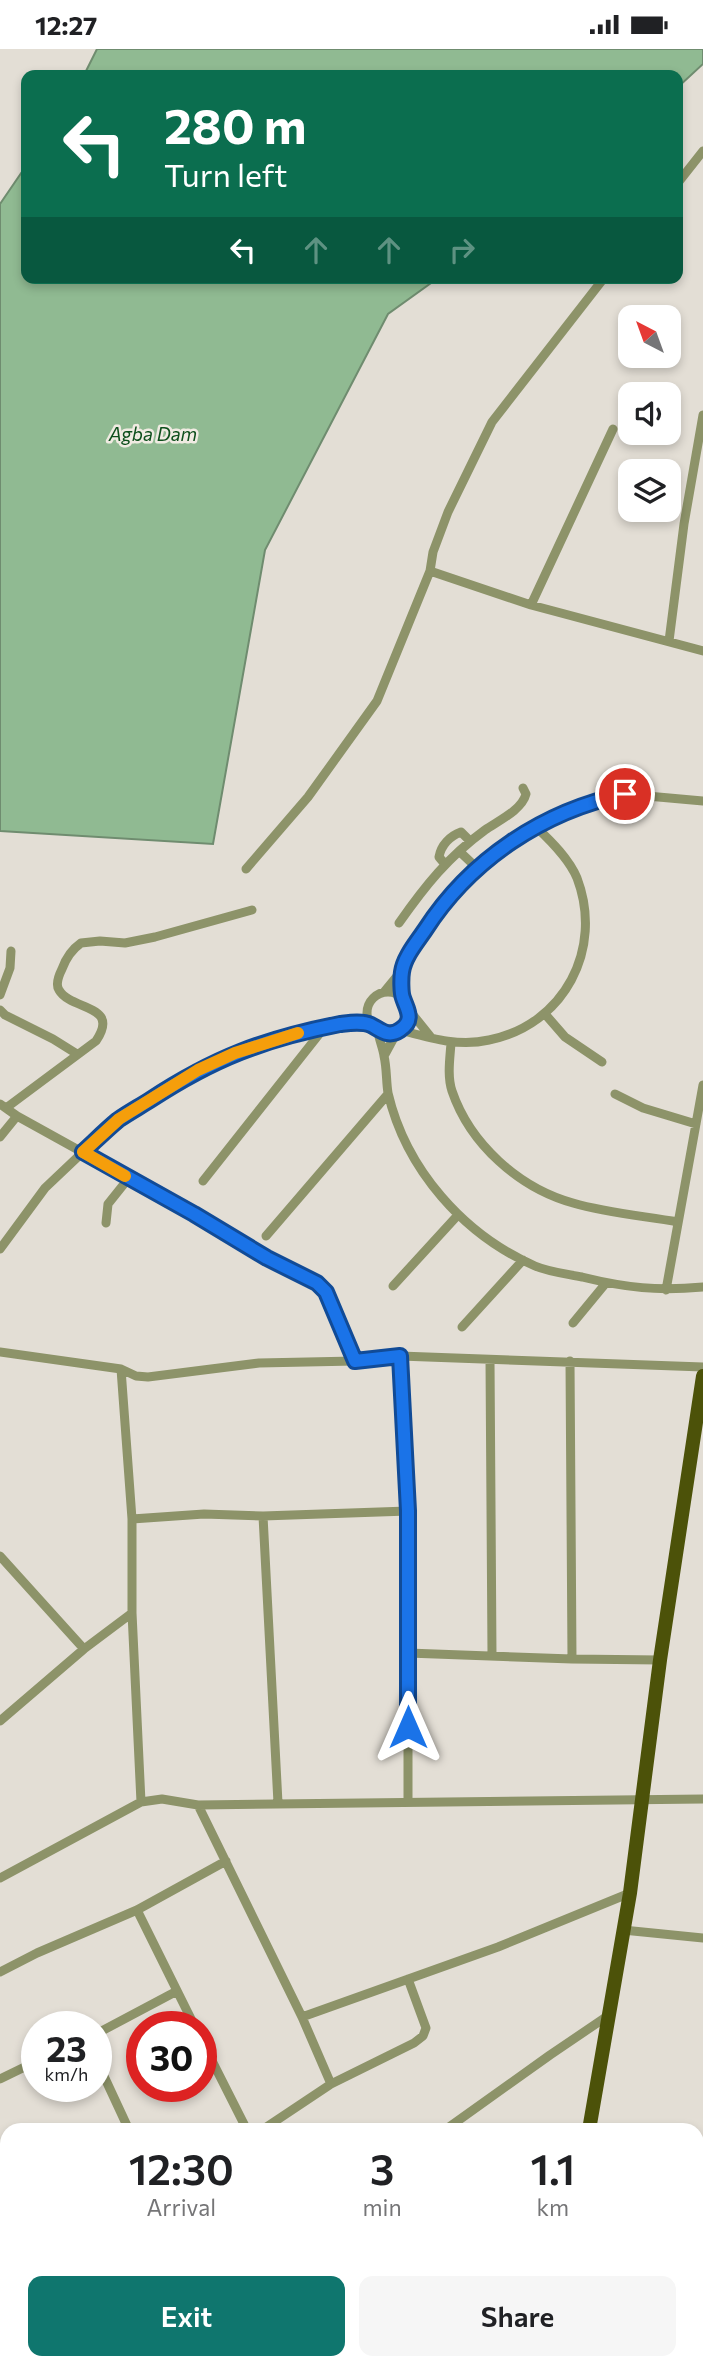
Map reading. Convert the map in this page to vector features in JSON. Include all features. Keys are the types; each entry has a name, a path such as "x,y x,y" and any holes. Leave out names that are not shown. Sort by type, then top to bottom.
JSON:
{"main road":[{"path":"590,2123 630,1893 660,1660 703,1376"}],"street":[{"path":"683,176 703,151"},
{"path":"246,869 308,797 377,701 430,571 433,552 448,512 492,422 599,284"},
{"path":"669,641 684,524 703,415"},
{"path":"531,605 613,429"},
{"path":"430,571 531,605 703,651"},
{"path":"399,923 444,863 520,805 526,794 523,788"},
{"path":"0,1249 45,1188 119,1119 221,1058 283,1036 350,1022 368,1009 372,1000 384,992 402,970 439,907 477,868 509,842 581,806 625,794 703,801"},
{"path":"350,1022 387,1034 398,1031 430,1035 451,1043 489,1040 512,1034 545,1014 561,999 578,967 586,910 576,876 556,847 537,828"},
{"path":"444,863 439,857 440,852 452,837 461,832 471,841"},
{"path":"459,851 477,868"},
{"path":"252,910 125,943 81,943 67,957 57,983 58,989 65,996 100,1016 104,1030 96,1041 3,1106 267,1258 317,1283 326,1292 355,1361"},
{"path":"0,995 10,968 11,951"},
{"path":"402,970 402,997 430,1035"},
{"path":"384,992 402,997"},
{"path":"368,1009 384,1056 388,1094 398,1122 418,1167 457,1216 478,1232 538,1267 606,1283 666,1290 703,1287"},
{"path":"0,1010 5,1016 77,1054"},
{"path":"384,1056 398,1031 406,1023 409,1010"},
{"path":"545,1014 565,1037 602,1062"},
{"path":"203,1181 324,1028"},
{"path":"451,1043 451,1089 467,1125 487,1151 549,1195 574,1203 678,1222"},
{"path":"666,1290 703,1085"},
{"path":"266,1236 388,1094"},
{"path":"614,1094 643,1108 696,1124"},
{"path":"0,1137 17,1116"},
{"path":"106,1223 108,1205 124,1184 125,1176"},
{"path":"393,1286 457,1216"},
{"path":"461,1327 523,1260"},
{"path":"573,1323 606,1283"},
{"path":"0,1352 121,1369 136,1376 148,1377 259,1363 355,1361 400,1356 703,1367"},
{"path":"400,1356 408,1511 408,1802"},
{"path":"490,1360 492,1655"},
{"path":"570,1361 572,1659"},
{"path":"121,1369 132,1519 132,1613 141,1802"},
{"path":"132,1519 204,1514 263,1516 408,1511"},
{"path":"263,1516 278,1803"},
{"path":"0,1556 84,1649"},
{"path":"0,1721 84,1649 132,1613"},
{"path":"408,1653 660,1660"},
{"path":"0,1878 141,1802 162,1799 198,1805 703,1799"},
{"path":"198,1805 302,2017 331,2084"},
{"path":"0,1972 137,1910 226,1861"},
{"path":"302,2017 498,1947 630,1893"},
{"path":"137,1910 187,2011"},
{"path":"624,1930 703,1938"},
{"path":"272,2123 331,2084 423,2036 426,2028 408,1979"},
{"path":"112,2026 177,1991"},
{"path":"455,2123 609,2015"},
{"path":"0,2079 21,2069"},
{"path":"217,2071 243,2123"},
{"path":"112,2093 126,2123"}],"water":[{"path":"97,49 703,49 703,64 683,82 683,70 86,70"},
{"name":"Agba Dam","path":"21,173 21,284 430,284 388,314 265,550 213,844 0,831 0,204"}],"slow traffic":[{"path":"125,1176 83,1152 119,1119 198,1070 221,1058 298,1033"}],"route":[{"path":"408,1727 408,1511 400,1356 355,1361 326,1292 317,1283 267,1258 83,1152 119,1119 221,1058 283,1036 350,1022 372,1025 387,1034 400,1030 409,1014 408,1005 402,997 402,970 439,907 477,868 509,842 581,806 625,794"}]}
